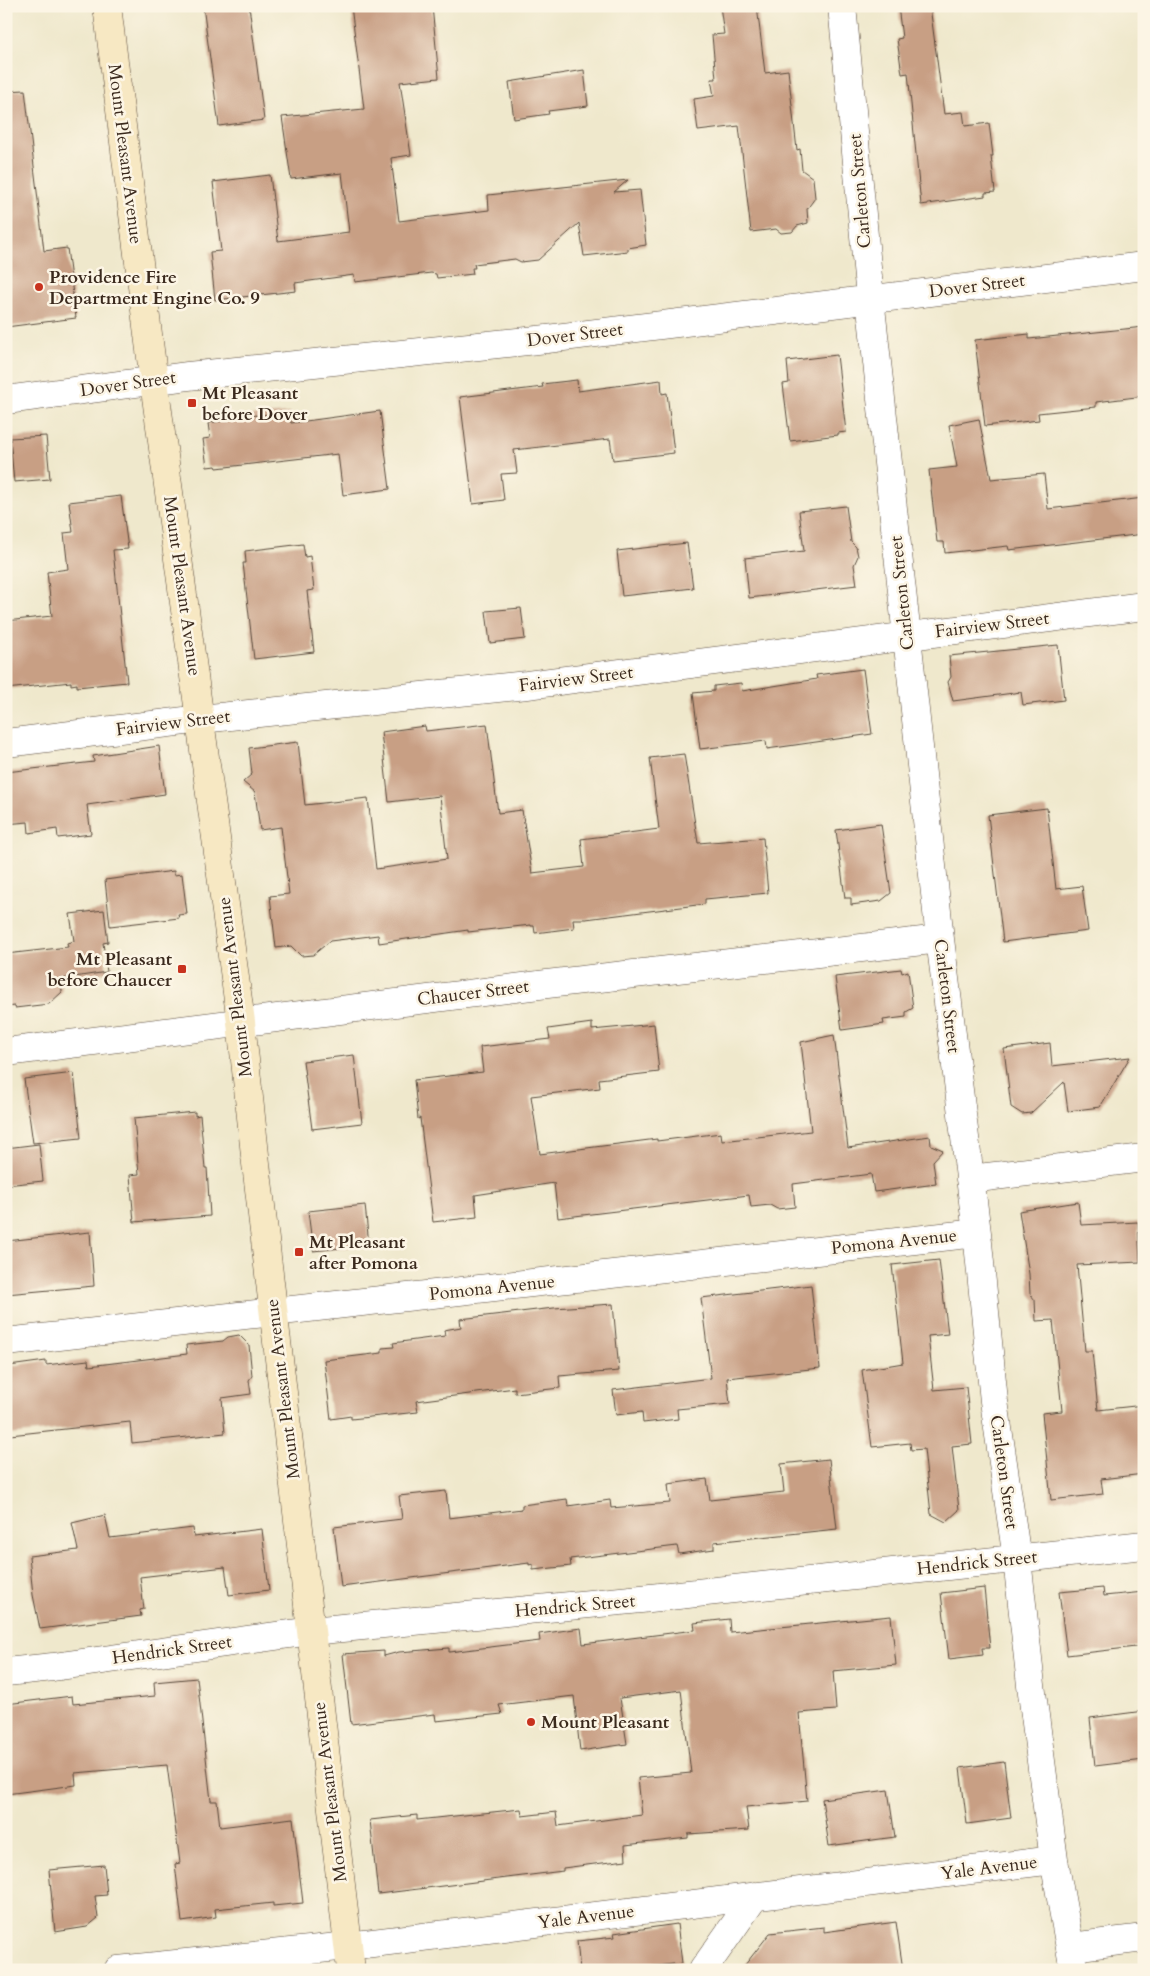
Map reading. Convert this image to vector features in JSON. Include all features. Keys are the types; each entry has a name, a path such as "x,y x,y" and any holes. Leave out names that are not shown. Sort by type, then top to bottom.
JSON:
{"main road":[{"name":"Mount Pleasant Avenue","path":"107,6 154,382 241,1022 254,1155 350,1958"}],"street":[{"name":"Carleton Street","path":"842,6 870,298 906,636 940,939 977,1233 994,1402 1017,1559 1054,1860 1073,1959"},
{"name":"Dover Street","path":"6,400 154,382 188,376 556,338 870,298 1144,266"},
{"name":"Fairview Street","path":"6,743 201,719 527,685 1144,606"},
{"name":"Chaucer Street","path":"6,1052 547,984 940,939"},
{"path":"970,1179 1144,1158"},
{"name":"Pomona Avenue","path":"6,1342 977,1233"},
{"name":"Hendrick Street","path":"6,1672 311,1630 641,1599 1144,1545"},
{"name":"Yale Avenue","path":"118,1970 350,1958 755,1896 1054,1860"},
{"path":"703,1970 755,1896"},
{"path":"1073,1959 1144,1938"}],"building":[{"path":"203,6 249,6 264,120 219,126"},
{"path":"351,6 432,6 439,78 400,82 411,155 391,158 399,221 489,210 488,195 628,180 614,192 640,190 646,245 628,248 628,251 584,256 579,223 538,260 521,262 515,259 474,264 475,268 472,268 473,274 437,278 436,274 431,273 355,282 354,275 295,283 296,291 215,300 210,252 221,251 213,182 270,175 278,241 349,232 342,173 291,179 282,117 364,109"},
{"path":"720,6 757,6 765,73 788,70 797,150 800,149 802,170 813,178 815,198 807,209 808,223 797,226 792,232 781,233 776,229 751,232 739,126 698,131 694,99 714,96 711,79 716,79 712,35 724,34"},
{"path":"898,6 930,6 944,114 963,112 965,126 989,123 995,192 985,193 985,196 921,205 908,73 902,74 897,39 902,38"},
{"path":"584,70 588,106 548,111 549,114 514,119 509,82"},
{"path":"25,90 44,251 67,248 76,318 6,327 6,91"},
{"path":"1144,327 1144,396 1096,402 1096,407 1038,413 1039,420 985,426 975,340 1029,334 1029,339"},
{"path":"837,355 846,432 838,433 838,435 790,441 783,384 789,383 787,361"},
{"path":"577,380 578,391 661,380 662,394 667,393 674,453 613,460 610,439 514,450 517,473 501,474 504,500 473,504 460,397 543,387 542,384"},
{"path":"380,411 390,489 343,495 338,454 217,468 216,466 207,467 203,439 210,438 208,423 229,420 229,417 290,413 291,423"},
{"path":"979,419 991,479 1044,474 1048,509 1144,498 1144,534 1009,550 1008,546 945,553 944,542 937,542 929,470 957,467 949,425"},
{"path":"46,436 50,479 14,482 10,438"},
{"path":"121,496 128,549 113,550 127,682 77,687 77,684 71,685 71,682 6,689 6,621 52,616 47,572 68,569 64,533 73,532 69,502"},
{"path":"846,506 851,542 856,547 858,556 854,565 857,585 749,598 745,558 804,551 799,511"},
{"path":"687,543 693,588 622,596 617,551"},
{"path":"303,544 305,557 310,556 314,590 307,591 314,652 254,659 243,563 246,563 245,551"},
{"path":"521,608 525,639 490,643 486,611"},
{"path":"1058,645 1064,700 1023,705 1021,692 953,701 948,682 951,677 949,656"},
{"path":"863,669 872,734 767,749 766,741 700,749 693,693 714,691 714,686 741,683 742,691 817,679 816,675"},
{"path":"487,724 498,813 522,810 532,873 584,867 581,839 659,829 650,758 684,754 698,843 763,838 768,893 705,899 705,904 573,919 574,928 535,933 534,926 531,925 468,932 468,930 379,943 378,935 330,941 313,955 301,956 291,946 276,948 270,896 289,894 281,827 260,830 255,792 243,782 252,774 249,748 298,742 305,805 368,798 376,869 447,859 440,796 389,802 381,732 425,726 426,731"},
{"path":"159,746 165,794 87,805 91,834 58,838 57,829 29,833 28,822 6,824 6,772 94,762 93,756"},
{"path":"1047,808 1056,889 1082,886 1088,931 1003,942 988,815"},
{"path":"881,824 891,893 881,901 851,905 851,898 845,898 836,830"},
{"path":"174,871 174,875 182,874 187,914 178,915 179,918 110,926 105,880"},
{"path":"104,910 108,942 103,943 107,972 61,979 62,992 49,1004 15,1008 15,1006 6,1007 6,954 68,947 67,943 74,941 70,914"},
{"path":"901,969 902,973 908,971 913,1008 906,1012 906,1017 883,1020 884,1024 842,1030 835,977"},
{"path":"592,1023 592,1030 654,1024 659,1072 599,1079 600,1088 531,1096 540,1154 721,1133 722,1141 811,1131 801,1042 834,1035 848,1148 930,1136 931,1145 943,1150 933,1161 936,1184 874,1192 871,1174 793,1184 795,1207 777,1209 770,1205 751,1207 749,1195 558,1218 554,1183 475,1195 477,1217 433,1222 414,1080 483,1072 480,1047 550,1039 548,1029"},
{"path":"1050,1043 1052,1066 1130,1057 1100,1107 1068,1111 1064,1082 1031,1113 1022,1114 1011,1107 1004,1049"},
{"path":"354,1055 362,1123 312,1129 303,1061"},
{"path":"74,1073 81,1138 33,1143 24,1079"},
{"path":"195,1112 195,1116 200,1115 205,1168 207,1168 210,1216 134,1222 130,1175 139,1174 134,1118"},
{"path":"39,1144 43,1181 6,1185 6,1148"},
{"path":"1078,1202 1081,1225 1138,1222 1140,1262 1077,1265 1085,1351 1092,1351 1098,1410 1144,1405 1144,1474 1101,1479 1103,1494 1051,1500 1042,1413 1062,1411 1053,1320 1036,1321 1035,1300 1030,1294 1029,1274 1019,1211"},
{"path":"365,1205 369,1245 313,1251 308,1211"},
{"path":"90,1232 94,1286 6,1294 6,1241"},
{"path":"939,1260 948,1334 928,1336 934,1390 966,1387 972,1444 952,1446 959,1510 946,1522 931,1514 924,1449 911,1450 910,1443 872,1447 862,1370 903,1363 892,1265"},
{"path":"811,1285 820,1368 727,1378 730,1404 677,1409 678,1419 643,1423 642,1412 616,1415 613,1390 711,1378 701,1298"},
{"path":"613,1304 619,1371 559,1376 560,1388 515,1393 515,1388 416,1401 418,1412 351,1419 351,1416 331,1419 324,1360 382,1353 382,1348 394,1347 393,1343 445,1336 444,1330 461,1327 460,1319 554,1308"},
{"path":"239,1335 249,1345 252,1376 249,1380 251,1394 222,1398 225,1433 132,1443 130,1422 10,1435 6,1398 6,1374 9,1374 9,1366 46,1361 46,1365 88,1360 89,1366 187,1354 186,1345 223,1341 228,1337"},
{"path":"829,1459 837,1529 714,1542 714,1549 679,1554 677,1546 570,1559 571,1566 533,1570 533,1564 529,1565 529,1563 341,1587 334,1527 402,1519 399,1496 446,1491 449,1518 522,1509 522,1505 567,1499 568,1506 610,1500 611,1508 670,1503 668,1484 707,1479 710,1500 784,1492 781,1464"},
{"path":"105,1515 110,1538 193,1528 194,1537 262,1529 269,1590 229,1595 225,1567 140,1577 144,1609 140,1610 141,1616 40,1629 33,1595 29,1556 78,1550 72,1523"},
{"path":"984,1588 990,1648 982,1648 983,1655 949,1659 941,1593"},
{"path":"1103,1588 1104,1596 1144,1592 1144,1646 1067,1655 1059,1592"},
{"path":"891,1616 896,1665 833,1671 836,1710 799,1713 807,1801 746,1807 749,1830 688,1834 688,1838 625,1845 626,1860 563,1868 563,1871 378,1894 370,1820 417,1815 417,1820 521,1809 522,1816 556,1812 558,1826 642,1815 638,1778 691,1773 681,1690 620,1698 627,1744 580,1751 574,1696 499,1705 502,1714 436,1721 435,1714 351,1724 343,1654 384,1651 384,1656 399,1652 449,1648 449,1652 540,1641 539,1634 581,1628 583,1644 695,1630 694,1623 729,1619 730,1632"},
{"path":"197,1678 211,1801 217,1801 220,1827 293,1818 303,1903 273,1906 273,1903 215,1909 216,1917 182,1922 175,1864 180,1863 167,1765 75,1773 76,1785 6,1794 6,1704 72,1696 73,1704 155,1696 154,1682"},
{"path":"1144,1711 1144,1760 1095,1766 1090,1718"},
{"path":"1004,1762 1011,1818 967,1824 960,1768"},
{"path":"888,1790 895,1837 829,1846 822,1799"},
{"path":"104,1865 107,1895 95,1896 98,1918 87,1927 55,1932 49,1870"},
{"path":"896,1922 903,1970 741,1970 770,1933 824,1927 824,1932"},
{"path":"677,1924 682,1963 621,1970 580,1970 577,1941 615,1937 614,1933"}],"place":[{"name":"Providence Fire Department Engine Co. 9","path":"39,287"},
{"name":"Mt Pleasant before Dover","path":"192,403"},
{"name":"Mt Pleasant before Chaucer","path":"182,969"},
{"name":"Mt Pleasant after Pomona","path":"299,1252"},
{"name":"Mount Pleasant","path":"531,1722"}]}
